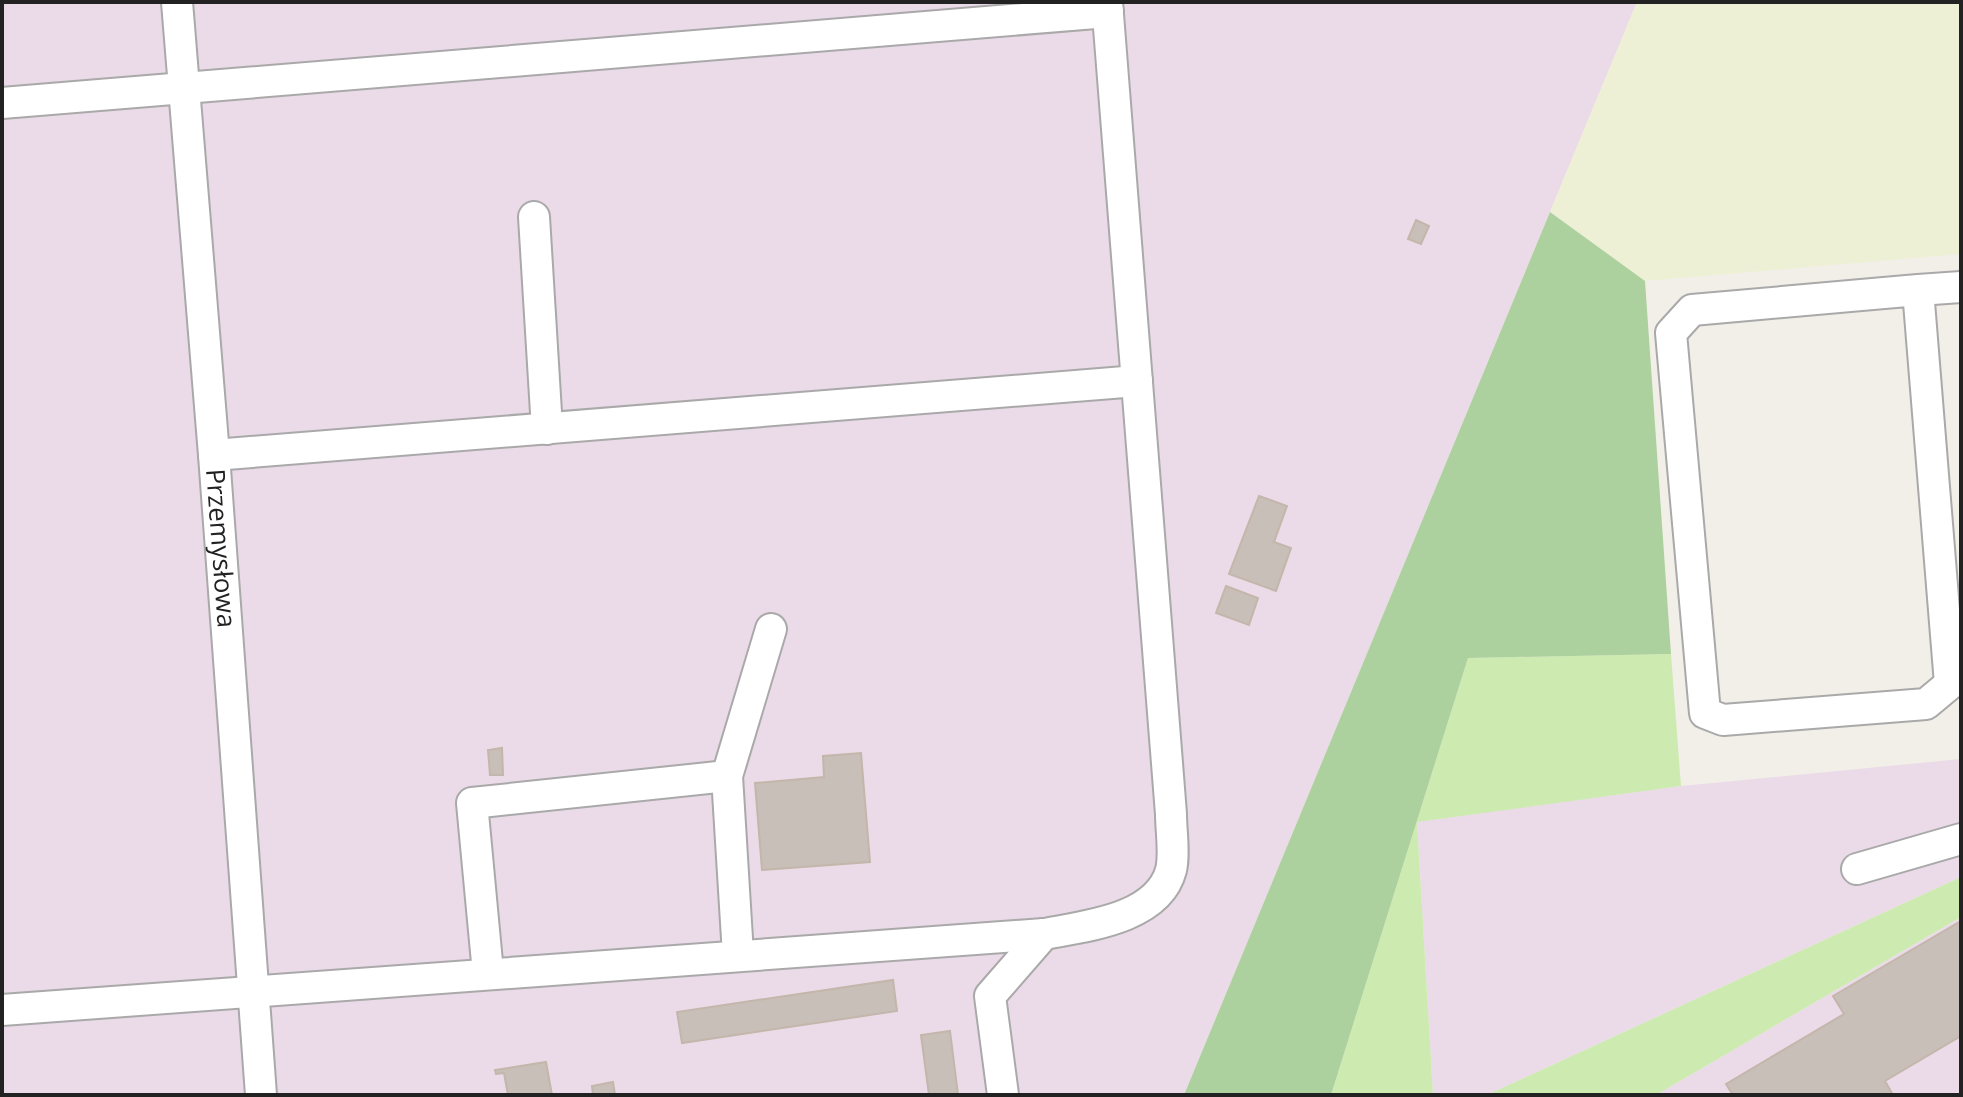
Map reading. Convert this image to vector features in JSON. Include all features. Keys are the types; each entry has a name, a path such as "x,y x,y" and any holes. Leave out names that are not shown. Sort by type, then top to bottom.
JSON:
{"street":[{"name":"Przemysłowa","path":"177,2 261,1095"},
{"path":"2,103 1108,7 1171,814 1171,870 1156,897 1109,922 1044,934 2,1010"},
{"path":"534,217 547,429"},
{"path":"1918,290 1953,620 1950,684 1926,704 1723,720 1705,713 1671,333 1692,310 1918,290 1961,287"},
{"path":"214,455 1137,381"},
{"path":"738,955 727,776 771,629"},
{"path":"488,973 472,803 727,776"},
{"path":"1857,869 1961,839"},
{"path":"1003,1095 990,996 1044,934"}],"shaded area":[{"path":"2,2 1637,2 1184,1095 2,1095"},
{"path":"1961,759 1961,877 1487,1095 1433,1095 1417,821 1681,786"},
{"path":"1961,917 1961,1095 1656,1095"}],"green space":[{"path":"1637,2 1961,2 1961,254 1645,281 1550,212"},
{"path":"1550,212 1645,281 1671,654 1468,658 1331,1095 1184,1095"},
{"path":"1671,654 1681,786 1417,822 1433,1095 1331,1095 1468,658"},
{"path":"1961,877 1961,917 1656,1095 1487,1095"}],"building":[{"path":"1416,220 1429,226 1421,244 1408,239"},
{"path":"1259,496 1287,506 1274,542 1291,548 1276,591 1229,574"},
{"path":"1226,586 1258,598 1249,625 1216,613"},
{"path":"502,748 503,775 490,775 488,750"},
{"path":"861,753 870,862 762,870 755,783 824,777 823,756"},
{"path":"1961,921 1961,1036 1885,1081 1893,1095 1733,1095 1726,1084 1844,1014 1833,996"},
{"path":"893,980 897,1011 682,1043 677,1012"},
{"path":"950,1031 958,1095 929,1095 921,1035"},
{"path":"546,1062 552,1095 508,1095 504,1073 496,1074 495,1070"},
{"path":"613,1082 615,1095 593,1095 592,1086"}]}
